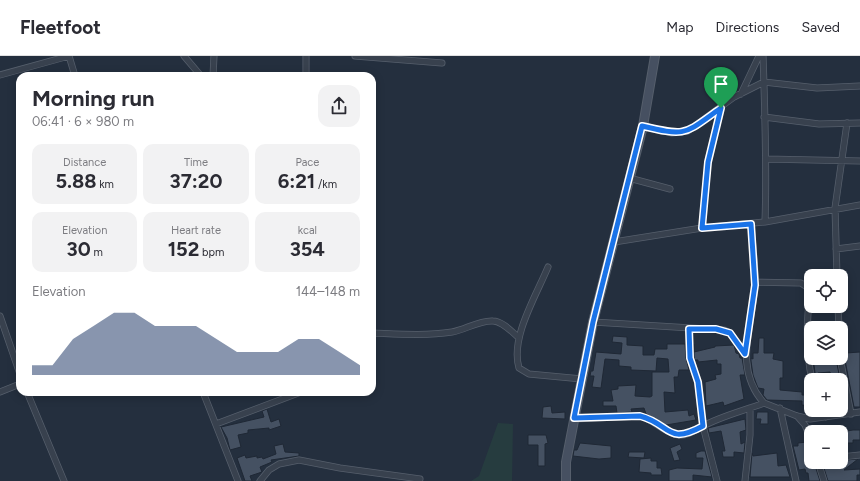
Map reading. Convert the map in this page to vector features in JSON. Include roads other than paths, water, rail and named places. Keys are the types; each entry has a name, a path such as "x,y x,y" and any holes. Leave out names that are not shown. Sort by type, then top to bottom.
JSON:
{"street":[{"path":"0,75 69,56 74,72"},
{"path":"184,56 198,72"},
{"path":"213,72 214,56"},
{"path":"306,56 306,72"},
{"path":"355,56 442,63"},
{"path":"566,481 566,462 593,322 642,126 655,56"},
{"path":"740,94 759,56"},
{"path":"763,56 766,159 765,222"},
{"path":"642,126 672,133 688,131 740,94 764,82 817,88 860,86"},
{"path":"702,228 708,162 721,108"},
{"path":"764,117 819,124 860,123"},
{"path":"837,269 834,208 847,123"},
{"path":"766,159 860,161"},
{"path":"629,178 670,189"},
{"path":"614,242 702,228 765,222 834,208 860,205"},
{"path":"751,224 755,282 745,354 750,380 756,394 764,403 780,408 797,416 810,419 826,417"},
{"path":"836,249 860,246"},
{"path":"548,267 518,337 516,360 518,368 529,374 582,379"},
{"path":"755,282 801,283 810,289 806,325 807,352 811,373"},
{"path":"0,316 16,362"},
{"path":"376,334 421,335 453,332 486,321 494,321 502,324 518,337"},
{"path":"593,322 689,329 716,329 730,333 745,354"},
{"path":"689,329 690,358 698,382 703,426 716,481"},
{"path":"841,365 850,414 860,412"},
{"path":"0,392 16,386"},
{"path":"29,396 64,481"},
{"path":"206,396 238,481"},
{"path":"216,424 290,396"},
{"path":"574,418 640,416 649,419 668,432 681,435 690,433 713,420 764,403"},
{"path":"745,481 750,435 750,408"},
{"path":"780,408 796,481"},
{"path":"797,416 805,425"},
{"path":"848,456 860,455"},
{"path":"260,481 269,470 279,464 298,460 340,468 420,479"},
{"path":"820,469 824,481"}]}
